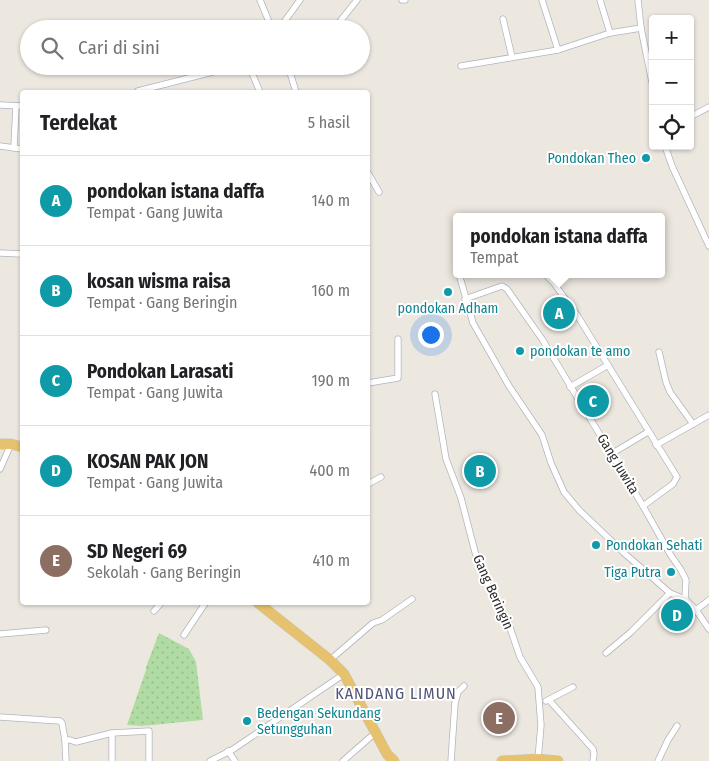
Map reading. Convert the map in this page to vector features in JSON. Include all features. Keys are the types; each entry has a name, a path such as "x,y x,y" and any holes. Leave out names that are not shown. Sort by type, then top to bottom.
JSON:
{"highway":[{"path":"0,444 20,446"},
{"path":"261,605 330,660 344,674 387,754 394,761"},
{"path":"502,761 538,759 558,761"}],"street":[{"path":"260,0 268,20"},
{"path":"341,20 357,0"},
{"path":"542,0 558,50"},
{"path":"600,0 610,33"},
{"path":"638,0 641,28 649,67"},
{"path":"285,20 297,1"},
{"path":"503,19 512,57"},
{"path":"461,66 558,50 610,33 641,28"},
{"path":"142,90 201,75"},
{"path":"253,75 259,90"},
{"path":"291,75 295,90"},
{"path":"0,106 19,106 14,148"},
{"path":"694,115 706,109"},
{"path":"0,146 20,149"},
{"path":"666,150 709,246"},
{"path":"370,176 379,192"},
{"path":"0,253 20,254"},
{"path":"460,278 473,323 509,386 542,435 551,463 564,492 579,510 624,553 670,593 685,600 696,610 709,630"},
{"path":"550,278 577,316 677,479 643,506"},
{"name":"Gang Juwita","path":"465,299 505,287 535,328 686,580 685,600"},
{"path":"370,383 398,378 398,339"},
{"path":"659,352 670,392 693,424"},
{"path":"570,387 608,365"},
{"name":"Gang Beringin","path":"435,394 446,459 461,498 474,552 488,585 508,622 520,657 538,687 541,725 538,759"},
{"path":"656,445 709,415"},
{"path":"611,454 648,432"},
{"path":"0,469 11,444"},
{"path":"370,483 381,478"},
{"path":"606,653 631,632 670,593"},
{"path":"330,660 373,623 384,619 412,599"},
{"path":"696,610 709,600"},
{"path":"154,611 159,605"},
{"path":"184,635 204,605"},
{"path":"0,634 46,630"},
{"path":"210,761 344,674"},
{"path":"451,761 455,703 458,692 464,686"},
{"path":"540,703 573,688"},
{"path":"549,700 593,749 593,761"},
{"path":"0,717 60,721 65,740 66,761"},
{"path":"658,761 677,726"},
{"path":"65,740 82,741 112,733 149,731 150,761"},
{"path":"112,733 112,761"},
{"path":"344,761 375,733"},
{"path":"228,751 236,761"}],"green space":[{"path":"159,633 189,649 196,662 203,720 142,726 127,725"}],"place":[{"name":"Pondokan Theo","path":"646,158"},
{"name":"pondokan Adham","path":"448,292"},
{"name":"pondokan istana daffa","path":"559,313"},
{"name":"pondokan te amo","path":"520,351"},
{"name":"Pondokan Larasati","path":"593,401"},
{"name":"kosan wisma raisa","path":"480,471"},
{"name":"Pondokan Sehati","path":"596,545"},
{"name":"Tiga Putra","path":"671,572"},
{"name":"KOSAN PAK JON","path":"677,615"},
{"name":"SD Negeri 69","path":"499,718"},
{"name":"Bedengan Sekundang Setungguhan","path":"247,721"}],"district":[{"name":"KANDANG LIMUN","path":"396,693"}]}
